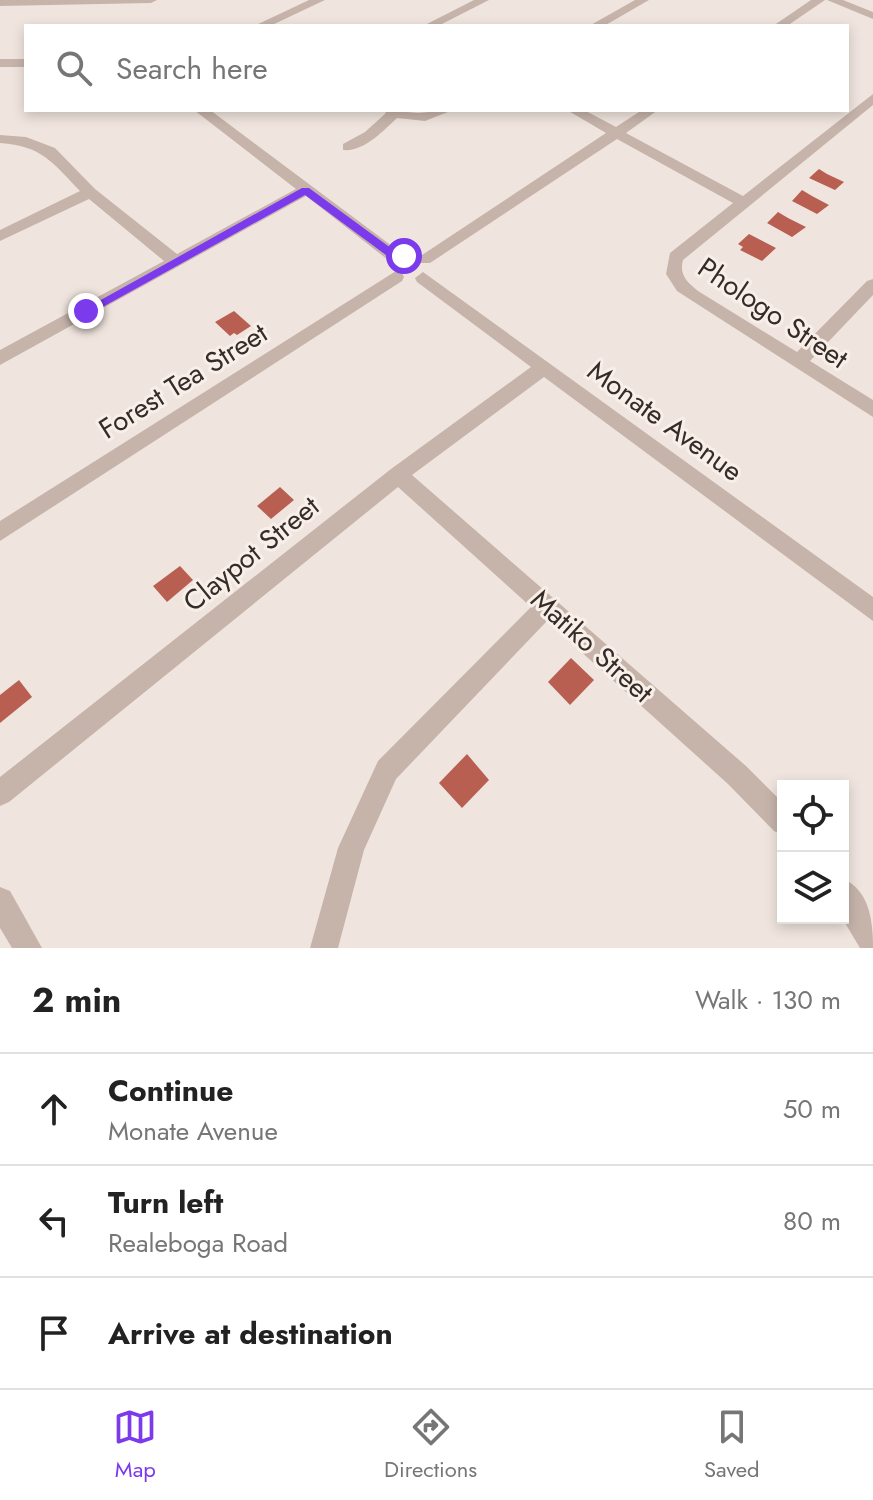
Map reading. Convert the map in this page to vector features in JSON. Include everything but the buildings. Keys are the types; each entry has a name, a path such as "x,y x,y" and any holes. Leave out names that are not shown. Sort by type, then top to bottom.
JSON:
{"street":[{"path":"0,3 151,0"},
{"path":"265,24 319,0"},
{"path":"433,24 483,0"},
{"path":"599,24 643,0"},
{"path":"782,24 819,0"},
{"path":"833,0 873,16"},
{"path":"0,63 24,63"},
{"name":"Phologo Street","path":"873,98 676,257 673,274 677,283 692,295 873,409"},
{"path":"204,112 306,190 409,281 648,112"},
{"path":"348,147 370,135 392,112 426,117 440,112"},
{"path":"578,112 743,202"},
{"path":"0,139 26,141 50,151 90,192 175,261"},
{"path":"0,358 306,190"},
{"path":"0,236 90,192"},
{"path":"397,268 411,255 424,268"},
{"name":"Forest Tea Street","path":"0,532 397,268"},
{"name":"Monate Avenue","path":"424,268 544,367 873,610"},
{"path":"798,362 873,285"},
{"name":"Claypot Street","path":"0,793 398,475 544,367"},
{"name":"Matiko Street","path":"398,475 737,775 777,816"},
{"path":"324,948 351,848 387,770 547,606"},
{"path":"0,901 28,948"},
{"path":"849,903 873,943"}],"route":[{"path":"86,311 306,190 398,259 404,256"}]}
